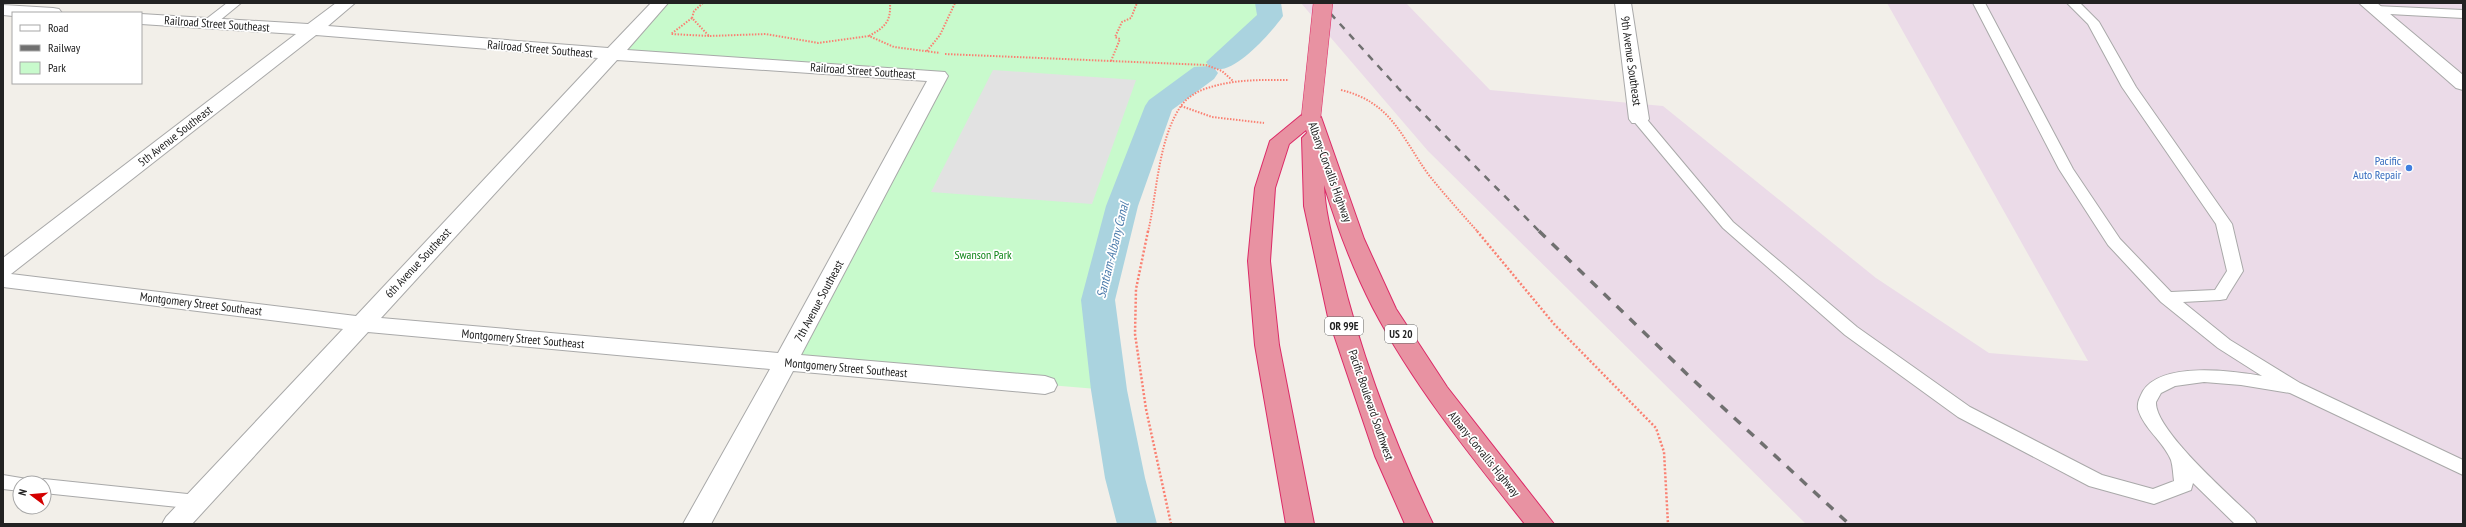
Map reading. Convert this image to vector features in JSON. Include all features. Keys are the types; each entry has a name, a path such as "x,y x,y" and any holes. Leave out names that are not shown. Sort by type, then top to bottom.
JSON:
{"highway":[{"name":"US 20","path":"1311,117 1324,3"},
{"name":"Albany-Corvallis Highway","path":"1300,524 1267,345 1259,261 1265,188 1280,141 1311,117 1352,232 1385,308 1447,408 1540,524"},
{"name":"Pacific Boulevard Southwest","path":"1311,117 1314,206 1340,316 1388,456 1419,524"}],"street":[{"name":"5th Avenue Southeast","path":"3,269 347,3"},
{"name":"6th Avenue Southeast","path":"176,524 660,3"},
{"name":"9th Avenue Southeast","path":"1622,3 1639,119"},
{"path":"2371,6 2463,84"},
{"path":"12,10 39,12"},
{"name":"Railroad Street Southeast","path":"142,19 313,30 611,54 938,76"},
{"name":"7th Avenue Southeast","path":"697,524 785,363 938,76"},
{"name":"Montgomery Street Southeast","path":"3,280 362,324 785,363 1045,385"}],"lane":[{"path":"209,23 235,3"},
{"path":"1979,3 2066,169 2114,242 2167,298 2224,344 2294,387 2463,468"},
{"path":"2073,3 2093,22 2129,87 2224,224 2235,271 2220,295 2167,298"},
{"path":"2371,6 2463,14"},
{"path":"1639,119 1728,225 1851,331 1964,412 2096,480 2154,497 2184,485 2179,457"},
{"path":"2247,524 2179,457 2152,421 2146,406 2151,392 2164,383 2180,377 2205,375 2294,387"},
{"path":"52,487 197,502"}],"path":[{"path":"703,3 694,11 692,18 671,34 709,36 766,34 818,43 844,41 869,36 882,28 891,16 890,3"},
{"path":"927,51 940,35 955,3"},
{"path":"1111,61 1120,39 1115,37 1122,22 1131,18 1137,3"},
{"path":"692,18 709,36"},
{"path":"869,36 880,43 897,48 949,54 1206,65 1222,71 1233,82"},
{"path":"1171,524 1159,478 1134,342 1136,290 1156,196 1163,148 1181,106 1186,99 1205,88 1233,82 1291,80"},
{"path":"1336,89 1358,94 1382,109 1399,127 1428,173 1554,324 1656,428 1664,452 1668,524"},
{"path":"1181,106 1212,117 1264,123"}],"shaded area":[{"path":"1301,3 1406,3 1490,90 1663,106 1876,278 1989,353 2088,361 1887,3 2463,3 2463,524 1806,524 1428,151"},
{"path":"993,70 1136,80 1092,204 931,192"}],"green space":[{"name":"Swanson Park","path":"660,3 1268,3 1270,16 1242,45 1159,106 1122,206 1098,300 1109,390 785,363 938,76 611,54"}],"waterway":[{"name":"Santiam-Albany Canal","path":"1220,62 1242,45 1270,16 1268,3"},
{"name":"Santiam-Albany Canal","path":"1137,524 1125,478 1109,390 1098,300 1122,206 1159,106 1204,73"}],"railway":[{"path":"1321,3 1399,89 1539,231"},
{"path":"1539,231 1690,377 1849,524"}],"place":[{"name":"Pacific Auto Repair","path":"2409,168"}]}
